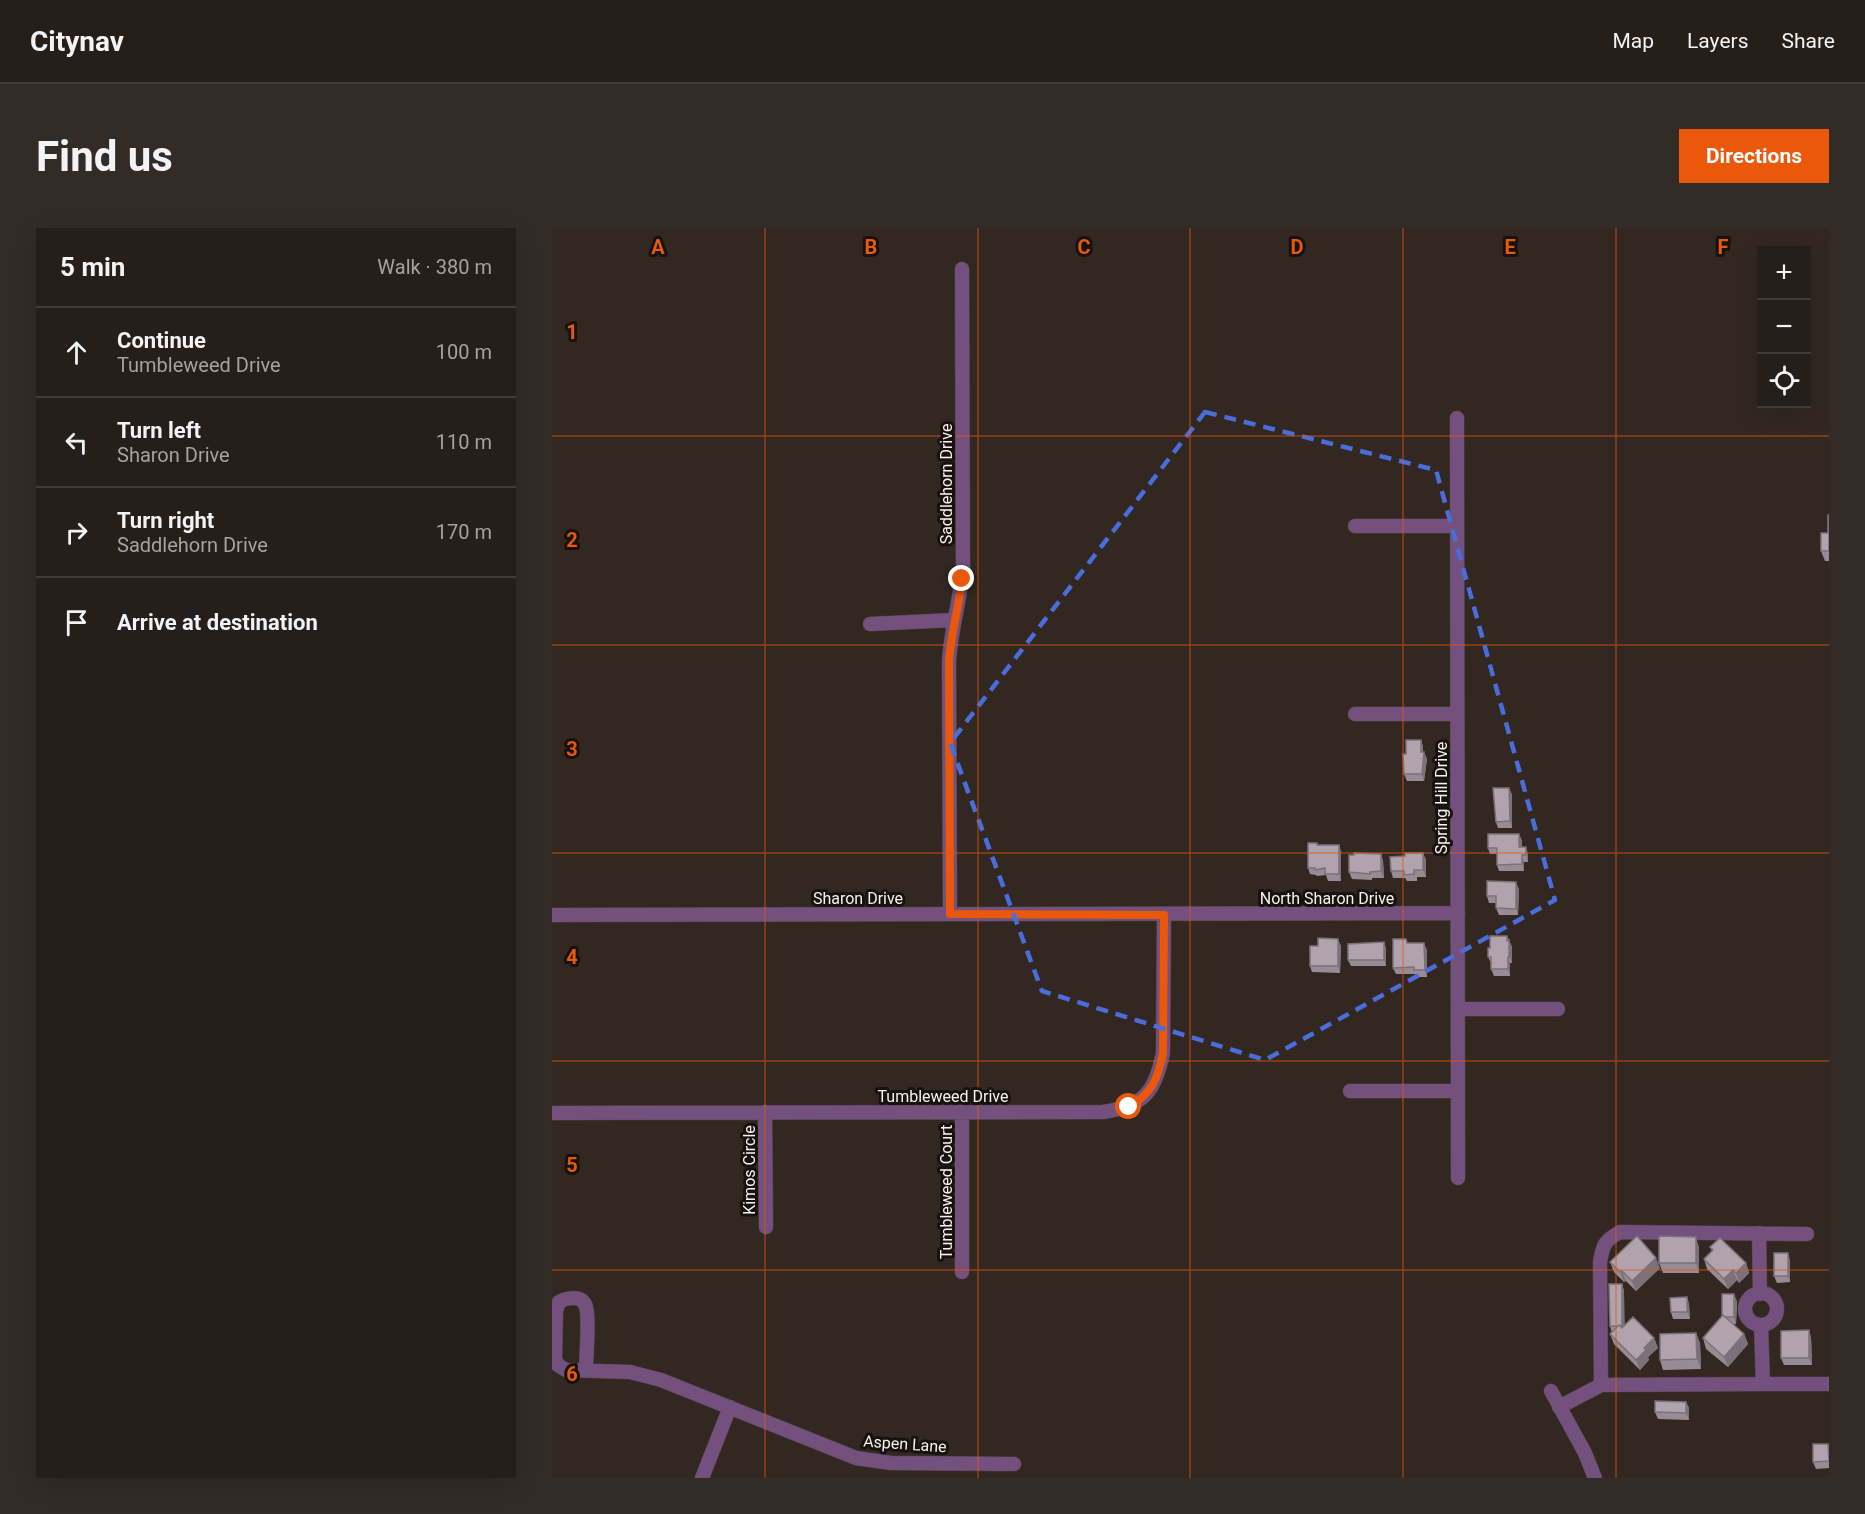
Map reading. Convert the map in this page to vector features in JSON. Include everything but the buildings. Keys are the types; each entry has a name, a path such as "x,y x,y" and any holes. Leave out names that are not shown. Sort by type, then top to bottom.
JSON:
{"street":[{"name":"Saddlehorn Drive","path":"950,914 949,661 954,620 960,599 963,566 962,269"},
{"name":"Spring Hill Drive","path":"1457,418 1458,1178"},
{"path":"1354,526 1457,526"},
{"path":"870,624 954,620"},
{"path":"1355,714 1457,714"},
{"name":"North Sharon Drive","path":"1164,915 1458,913"},
{"name":"Sharon Drive","path":"552,915 1164,915"},
{"name":"Tumbleweed Drive","path":"552,1113 1103,1112 1122,1109 1141,1099 1160,1071 1163,1053 1164,915"},
{"path":"1458,1009 1558,1009"},
{"path":"1350,1091 1458,1091"},
{"name":"Kimos Circle","path":"765,1112 766,1227"},
{"name":"Tumbleweed Court","path":"962,1112 962,1272"},
{"path":"1601,1385 1600,1262 1603,1246 1608,1239 1620,1232 1807,1234"},
{"path":"1759,1233 1760,1294"},
{"path":"1760,1294 1769,1295 1777,1310 1773,1320 1761,1325 1748,1320 1745,1309 1753,1295 1760,1294"},
{"name":"Aspen Lane","path":"586,1371 585,1304 580,1299 565,1298 559,1302 556,1311 555,1359 558,1365 566,1370 586,1371 630,1372 661,1380 856,1458 891,1463 1014,1464"},
{"path":"1761,1325 1763,1384"},
{"path":"1559,1407 1601,1385 1829,1384"},
{"path":"1551,1391 1585,1453 1595,1478"},
{"path":"702,1478 730,1407"}],"highlighted area":[{"path":"1205,412 1436,470 1555,900 1265,1060 1042,991 950,743"}],"route":[{"path":"962,579 949,661 950,914 1164,915 1163,1053 1160,1071 1151,1089 1129,1107"}]}
